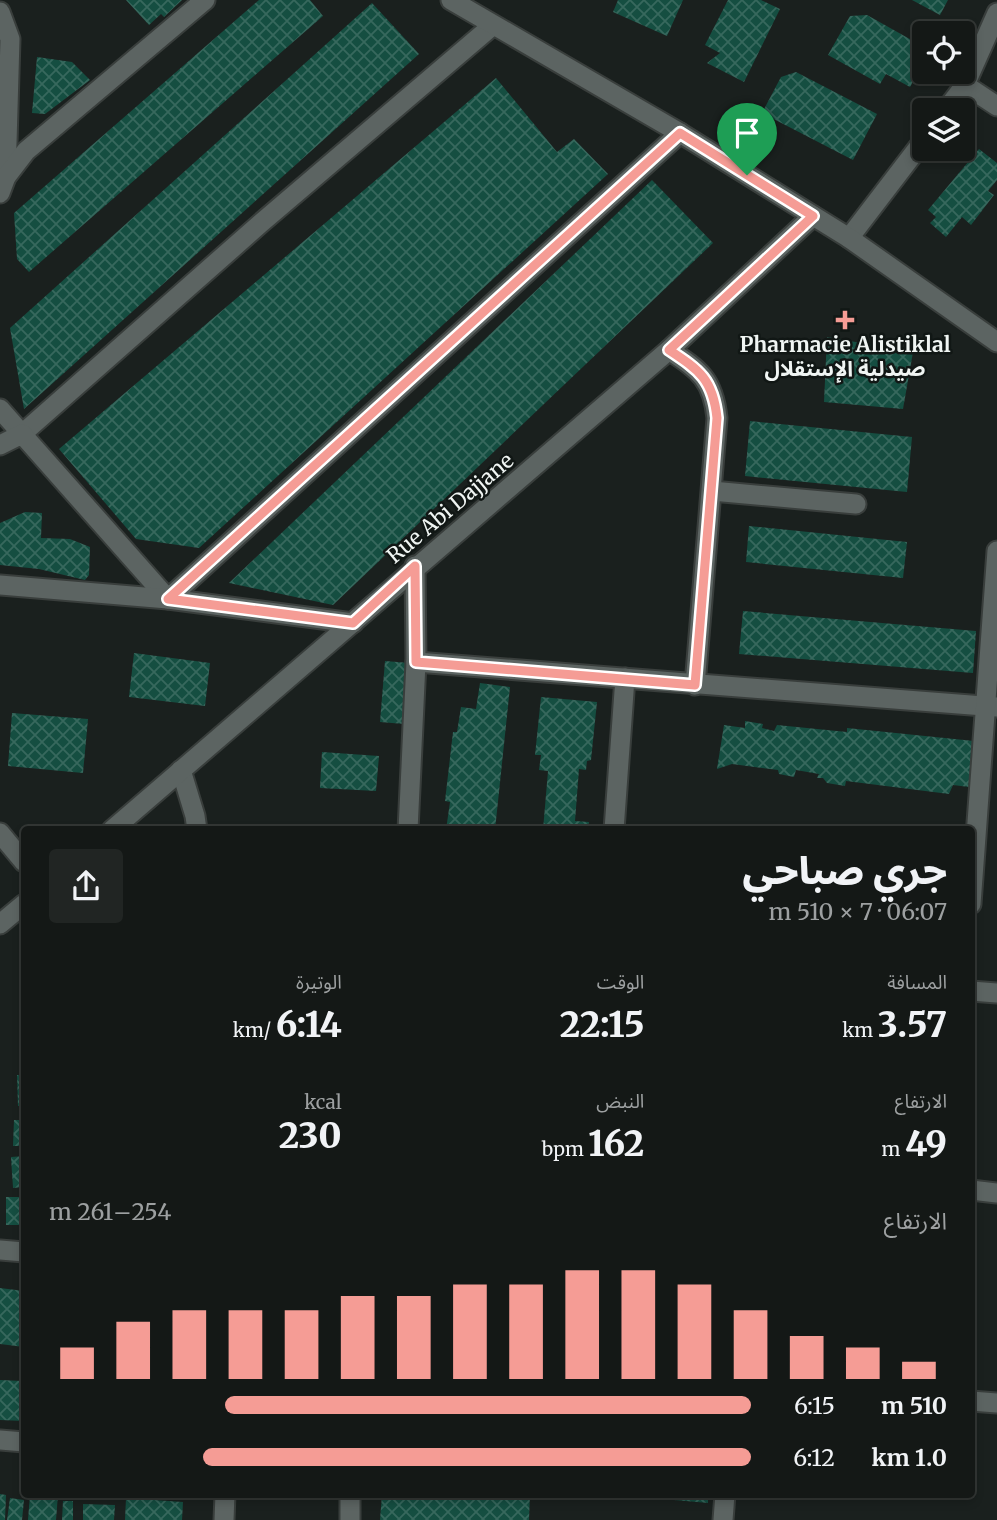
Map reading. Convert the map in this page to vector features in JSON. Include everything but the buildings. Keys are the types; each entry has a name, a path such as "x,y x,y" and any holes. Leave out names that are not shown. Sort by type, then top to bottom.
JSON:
{"street":[{"path":"3,185 26,151 51,128 205,0"},
{"path":"451,0 680,133 849,238 997,342"},
{"path":"0,12 10,38 3,185"},
{"path":"955,98 965,85 997,13"},
{"path":"0,445 22,434 261,223 492,26"},
{"path":"965,85 997,106"},
{"path":"168,599 680,133"},
{"path":"849,238 912,156"},
{"name":"Rue Abi Dajjane","path":"117,826 353,623 415,566 669,350 813,216"},
{"path":"669,350 699,371 710,386 716,402 712,491 695,685"},
{"path":"0,409 168,599"},
{"path":"712,491 856,504"},
{"path":"975,866 992,706 997,551"},
{"path":"408,826 416,662 415,566"},
{"path":"0,585 168,599 353,623"},
{"path":"416,662 992,706"},
{"path":"614,826 625,678"},
{"path":"181,770 196,826"},
{"path":"0,834 21,858"},
{"path":"0,924 21,906"},
{"path":"975,991 997,993"},
{"path":"975,1190 997,1193"},
{"path":"0,1250 21,1252"},
{"path":"975,1401 997,1403"},
{"path":"0,1440 21,1441"},
{"path":"224,1520 225,1498"},
{"path":"349,1520 350,1498"},
{"path":"723,1520 725,1498"}],"place":[{"name":"Pharmacie Alistiklal صيدلية الإستقلال","path":"845,320"}],"route":[{"path":"680,133 747,175 813,216 669,350 699,371 710,386 716,402 712,491 695,685 416,662 415,566 353,623 168,599 680,133"}]}
